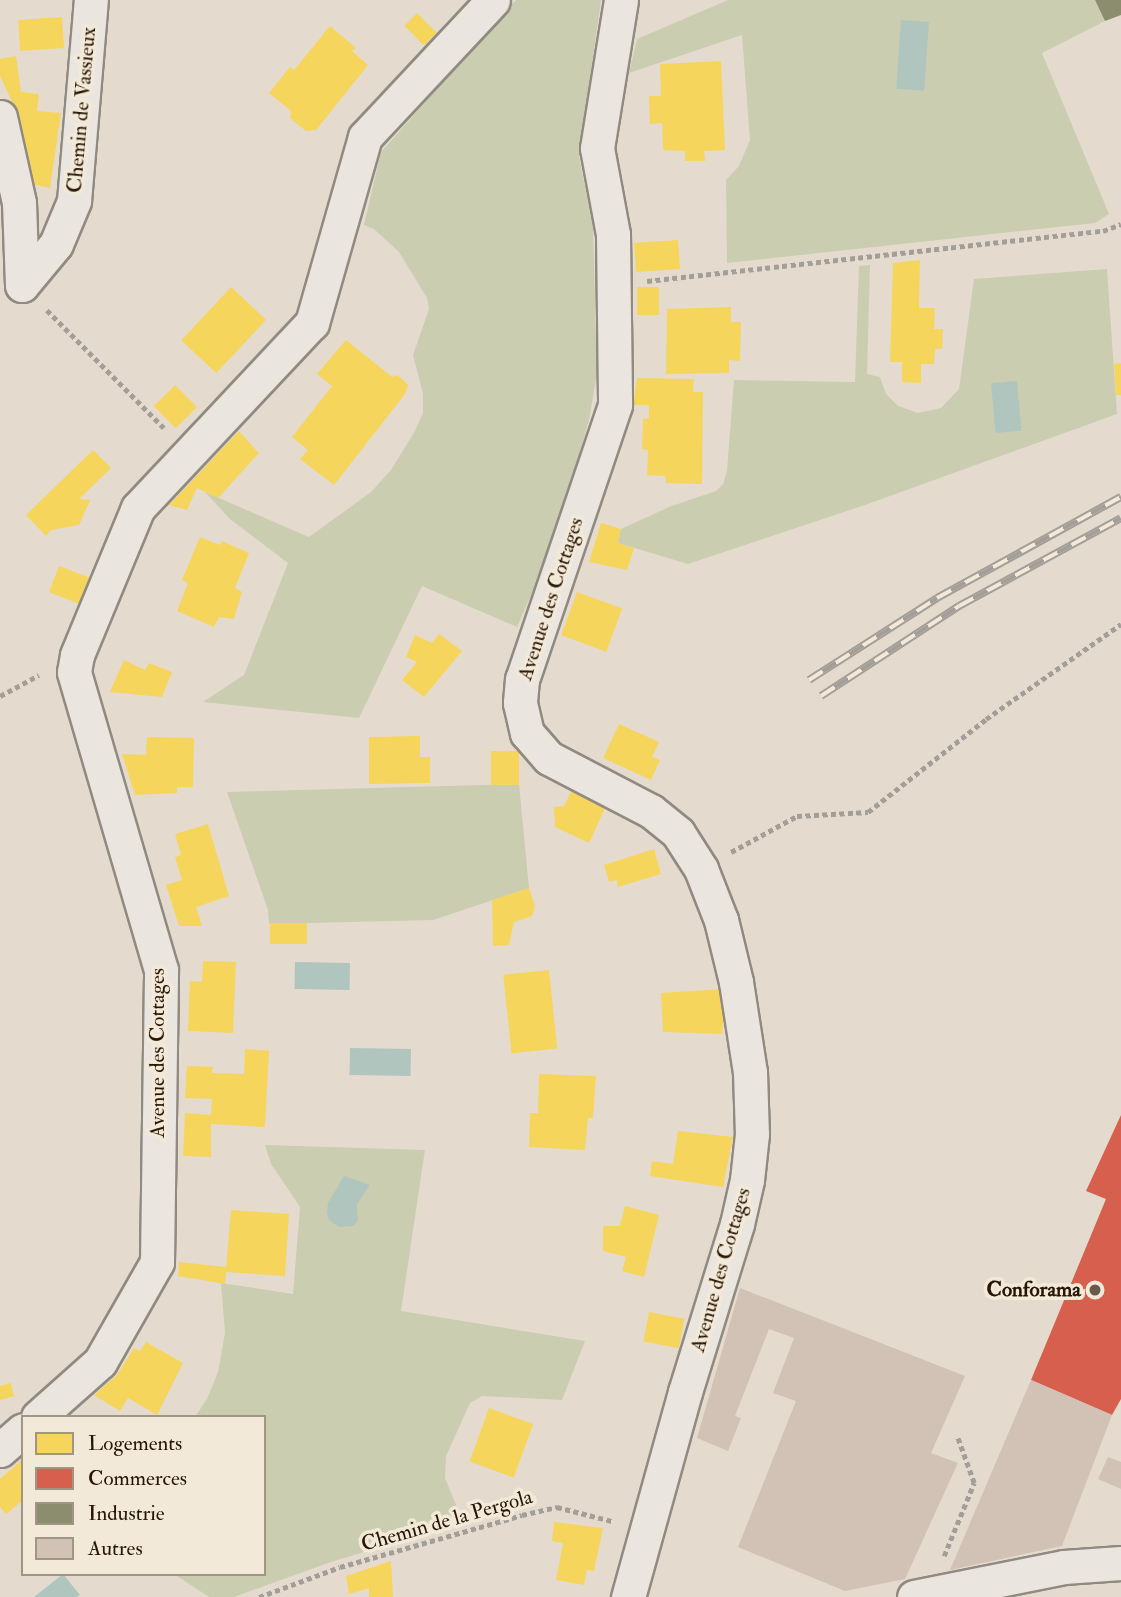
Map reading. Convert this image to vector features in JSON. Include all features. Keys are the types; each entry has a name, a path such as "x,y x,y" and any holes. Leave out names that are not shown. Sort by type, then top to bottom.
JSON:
{"street":[{"name":"Chemin de Vassieux","path":"11,294 56,244 74,201 91,0"},
{"name":"Avenue des Cottages","path":"40,1415 100,1362 157,1262 161,970 74,673 78,655 133,516 312,323 365,137 493,0"},
{"name":"Avenue des Cottages","path":"621,0 597,148 613,234 616,285 613,414 522,679 520,703 527,733 549,758 651,811 678,833 701,869 721,919 737,982 750,1072 752,1134 747,1180 737,1224 628,1597"},
{"path":"0,117 19,202 11,294"},
{"path":"0,1450 21,1432"},
{"path":"1064,1567 1121,1546"},
{"path":"914,1597 1064,1567 1121,1563"}],"path":[{"path":"616,285 1103,231 1121,224"},
{"path":"11,294 189,453"},
{"path":"701,869 797,816 868,812 986,719 1121,624"},
{"path":"943,1558 974,1483 957,1436"},
{"name":"Chemin de la Pergola","path":"259,1597 341,1567 557,1507 646,1531"}],"green space":[{"path":"516,0 601,0 579,157 593,227 597,373 589,420 568,495 542,570 517,627 422,586 359,718 203,702 244,675 288,563 230,519 205,492 309,537 371,492 391,470 423,413 423,394 413,355 429,309 427,298 399,252 374,229 364,225 381,152"},
{"path":"728,0 1095,0 1105,21 1042,53 1109,214 1095,223 727,263 726,180 739,166 750,140 742,35 629,73 637,39"},
{"path":"870,265 867,374 880,377 886,394 898,406 918,413 941,408 959,389 974,279 1107,269 1117,414 865,505 688,564 618,543 621,529 669,507 716,491 723,484 727,471 734,380 855,382 859,266"},
{"path":"519,784 529,888 433,920 269,924 268,910 227,792"},
{"path":"265,1145 425,1150 401,1311 585,1341 562,1400 482,1396 470,1403 446,1456 445,1478 463,1522 331,1562 234,1597 209,1597 177,1576 266,1576 266,1415 196,1415 207,1399 218,1372 225,1333 221,1283 293,1294 300,1207 271,1164"}],"water":[{"path":"901,20 929,22 924,91 896,89"},
{"path":"1017,381 1021,431 995,433 991,383"},
{"path":"295,962 350,963 350,990 295,989"},
{"path":"350,1048 411,1049 411,1076 350,1075"},
{"path":"344,1176 370,1185 357,1204 358,1221 353,1226 339,1227 329,1220 327,1212 328,1203"},
{"path":"60,1576 65,1576 80,1595 77,1597 34,1597"}],"building: Logements":[{"path":"417,13 437,33 424,46 404,26"},
{"path":"62,17 64,48 20,51 18,20"},
{"path":"330,26 356,48 352,51 368,65 316,130 306,131 290,118 291,111 269,93 290,67 294,70"},
{"path":"16,56 21,92 39,94 37,111 61,113 50,188 33,184 15,108 0,76 0,59"},
{"path":"721,61 725,150 704,151 705,161 685,161 685,151 663,150 662,123 650,124 649,96 661,96 660,64"},
{"path":"678,240 680,269 636,272 634,243"},
{"path":"920,260 919,308 935,308 934,329 943,329 942,349 935,349 934,364 921,364 921,383 902,382 902,362 890,362 893,263"},
{"path":"231,287 266,320 216,373 181,340"},
{"path":"637,287 659,287 659,315 637,315"},
{"path":"731,307 731,322 741,322 740,361 729,360 729,373 666,374 667,309"},
{"path":"346,340 392,377 398,375 408,385 405,394 334,485 300,459 308,450 292,437 332,386 317,374"},
{"path":"1121,363 1121,395 1116,395 1114,364"},
{"path":"637,378 694,379 693,392 703,392 702,484 666,483 665,476 647,475 648,450 642,449 643,419 649,418 649,405 633,405"},
{"path":"175,385 197,407 176,428 154,406"},
{"path":"239,431 259,453 218,498 197,488 187,510 169,505"},
{"path":"93,450 111,468 79,499 90,500 79,525 51,530 46,536 26,515"},
{"path":"601,523 621,529 618,543 634,548 627,570 589,562"},
{"path":"200,537 220,545 222,541 249,553 235,588 242,592 234,619 219,617 214,627 177,611 188,583 182,580"},
{"path":"59,566 90,578 80,604 49,592"},
{"path":"577,592 622,608 606,652 561,635"},
{"path":"439,634 462,651 424,697 402,680 417,662 406,657 415,635 432,643"},
{"path":"124,660 145,670 149,663 172,672 162,697 110,692"},
{"path":"619,724 659,742 652,757 660,760 651,780 603,758"},
{"path":"420,736 420,757 430,757 430,783 369,784 369,737"},
{"path":"147,737 194,738 193,787 177,787 177,793 135,795 122,754 146,755"},
{"path":"491,751 519,751 519,785 491,785"},
{"path":"572,790 606,806 589,843 555,827 554,807 564,806"},
{"path":"208,824 229,896 196,907 202,926 179,926 166,885 182,880 175,857 181,855 175,834"},
{"path":"654,849 661,874 618,887 617,880 609,882 604,865"},
{"path":"529,888 535,906 532,916 514,922 509,945 493,946 492,900"},
{"path":"270,923 307,923 307,944 270,944"},
{"path":"203,961 236,962 233,1033 188,1031 190,981 202,982"},
{"path":"549,970 557,1049 512,1053 503,975"},
{"path":"723,989 721,1008 725,1009 722,1034 663,1032 661,993"},
{"path":"245,1049 269,1051 265,1127 211,1124 211,1157 183,1156 185,1113 211,1115 212,1099 185,1098 187,1066 213,1067 212,1073 244,1074"},
{"path":"539,1074 596,1076 593,1118 588,1118 585,1150 529,1147 530,1113 538,1113"},
{"path":"678,1131 733,1137 723,1187 650,1176 652,1161 673,1164"},
{"path":"625,1206 659,1215 644,1277 622,1271 626,1257 603,1251 603,1226 620,1226"},
{"path":"231,1210 289,1214 285,1276 226,1272 225,1284 178,1276 179,1262 226,1267"},
{"path":"649,1312 684,1319 679,1348 643,1341"},
{"path":"146,1342 183,1363 157,1415 128,1398 120,1411 94,1395 117,1375 134,1348 140,1351"},
{"path":"11,1383 14,1396 0,1400 0,1386"},
{"path":"489,1408 533,1424 514,1478 470,1462"},
{"path":"21,1461 21,1502 6,1514 0,1507 0,1479"},
{"path":"554,1522 603,1528 594,1571 587,1570 584,1585 556,1580 563,1543 552,1541"},
{"path":"391,1561 393,1597 369,1597 369,1588 349,1594 346,1576"}],"building: Commerces":[{"name":"Conforama","path":"1121,1115 1121,1399 1112,1415 1031,1380 1106,1199 1086,1191"}],"building: Industrie":[{"path":"1095,0 1121,0 1121,15 1105,21"}],"building: Autres":[{"path":"740,1288 965,1376 931,1453 958,1463 905,1579 845,1591 738,1547 796,1401 773,1393 794,1338 769,1329 735,1416 741,1418 728,1451 697,1438"},
{"path":"1031,1380 1112,1415 1062,1546 950,1570"},
{"path":"1108,1457 1121,1462 1121,1489 1098,1479"}],"railway":[{"path":"809,680 937,598 1121,497"},
{"path":"821,696 959,606 1121,518"}],"place":[{"name":"Conforama","path":"1095,1290"}]}
